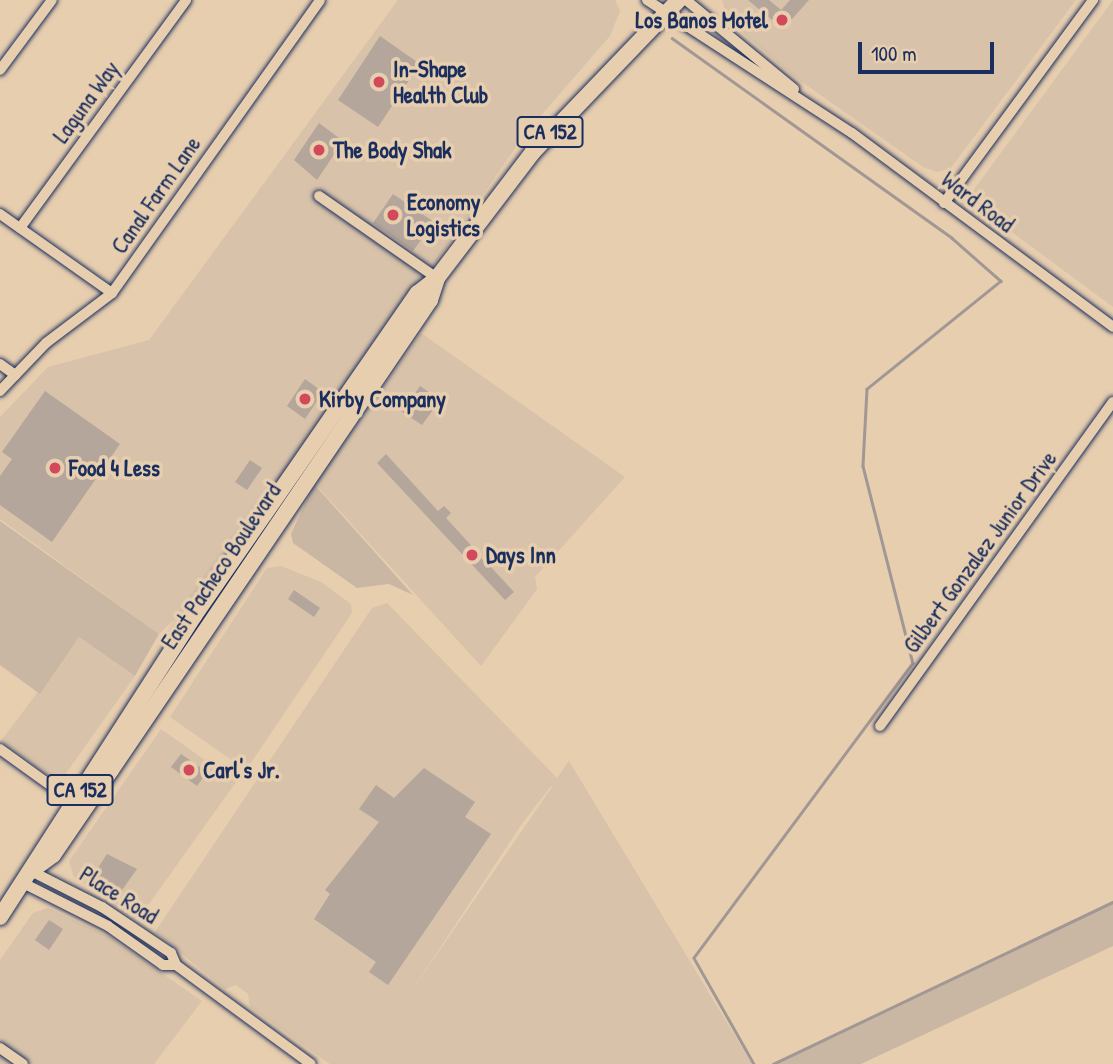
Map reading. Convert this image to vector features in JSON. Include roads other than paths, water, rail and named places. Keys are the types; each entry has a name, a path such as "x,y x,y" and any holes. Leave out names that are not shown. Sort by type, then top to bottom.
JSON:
{"highway":[{"name":"East Pacheco Boulevard","path":"0,917 72,801 304,456 418,293 437,278 533,152 679,0"},
{"name":"East Pacheco Boulevard","path":"27,877 53,855 90,802 430,300 437,278"}],"street":[{"path":"0,70 52,0"},
{"name":"Laguna Way","path":"20,228 186,0"},
{"name":"Canal Farm Lane","path":"0,391 15,375 112,293 320,0"},
{"name":"Ward Road","path":"647,0 817,109"},
{"name":"Ward Road","path":"685,0 817,109 1113,327"},
{"path":"944,203 1093,0"},
{"path":"319,196 437,278"},
{"path":"0,214 112,293"},
{"path":"0,364 15,375"},
{"name":"Gilbert Gonzalez Junior Drive","path":"880,726 1113,402"},
{"path":"0,749 72,801"},
{"name":"Place Road","path":"27,877 108,926 163,965 176,965"},
{"name":"Place Road","path":"27,877 122,920 172,953 176,965 311,1064"},
{"path":"0,1048 23,1064"}],"waterway":[{"path":"672,38 952,238 1001,281 867,389 863,466 913,663 694,958 754,1064"},
{"path":"773,1064 1113,902"}],"place":[{"name":"Los Banos Motel","path":"782,20"},
{"name":"In-Shape Health Club","path":"379,82"},
{"name":"The Body Shak","path":"319,150"},
{"name":"Economy Logistics","path":"393,215"},
{"name":"Kirby Company","path":"305,399"},
{"name":"Food 4 Less","path":"55,468"},
{"name":"Days Inn","path":"472,555"},
{"name":"Carl's Jr.","path":"189,770"}]}
